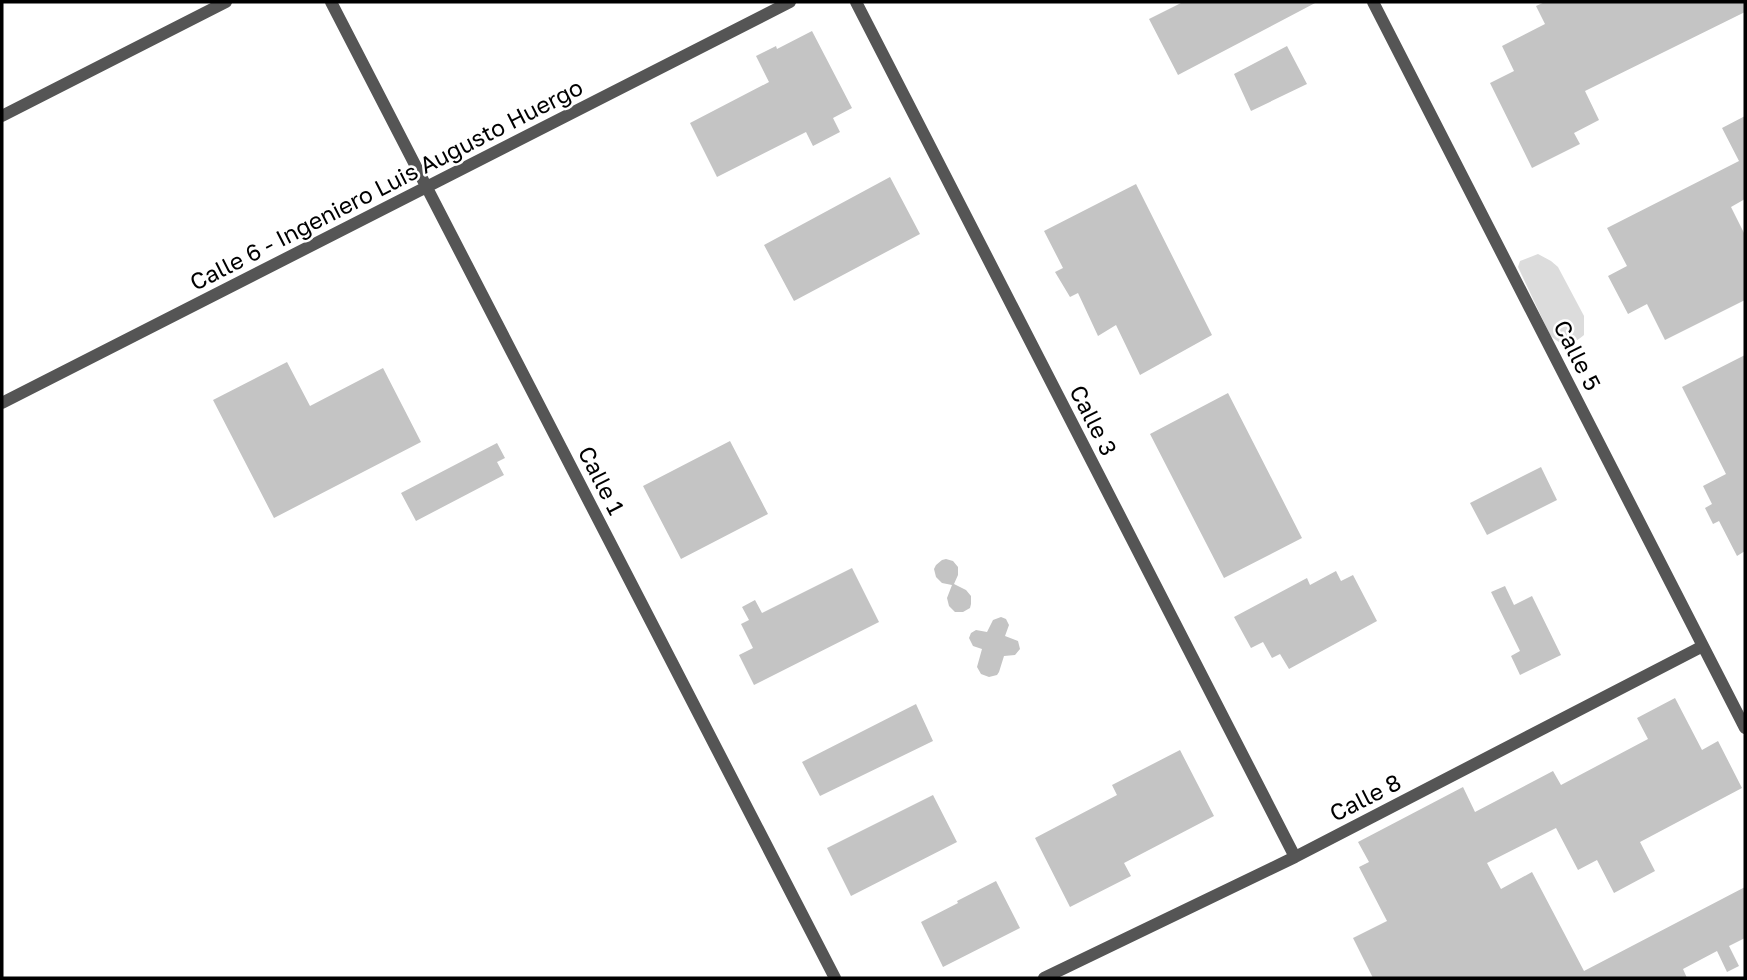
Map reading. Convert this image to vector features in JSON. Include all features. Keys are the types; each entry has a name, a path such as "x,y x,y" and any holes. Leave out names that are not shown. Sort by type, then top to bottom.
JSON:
{"street":[{"path":"2,116 226,2"},
{"name":"Calle 1","path":"331,2 835,978"},
{"name":"Calle 6 - Ingeniero Luis Augusto Huergo","path":"2,403 790,2"},
{"name":"Calle 3","path":"856,2 1295,857"},
{"name":"Calle 5","path":"1373,2 1745,728"},
{"name":"Calle 8","path":"1044,978 1295,857 1703,646"}],"shaded area":[{"path":"1538,254 1558,267 1584,316 1584,335 1571,343 1563,344 1550,335 1518,267 1520,261"}],"building":[{"path":"1183,2 1317,2 1178,75 1149,19"},
{"path":"1545,2 1745,2 1745,12 1585,91 1599,120 1574,133 1580,144 1532,168 1490,83 1514,71 1502,46 1545,24 1536,6"},
{"path":"812,31 852,108 833,118 840,132 813,146 806,132 717,177 690,123 769,82 756,56 776,46 777,49"},
{"path":"1287,46 1307,84 1251,111 1234,74"},
{"path":"1745,116 1745,199 1731,207 1745,235 1745,300 1665,340 1647,304 1628,314 1608,276 1627,266 1607,228 1739,161 1722,128"},
{"path":"890,177 920,234 794,301 764,245"},
{"path":"1136,184 1212,335 1140,375 1116,325 1098,336 1078,293 1070,297 1055,272 1063,268 1044,231"},
{"path":"1745,355 1745,551 1737,556 1719,521 1713,524 1705,508 1712,504 1703,486 1726,474 1682,387"},
{"path":"287,362 310,406 383,368 421,442 274,518 213,400"},
{"path":"1228,393 1302,538 1224,578 1150,434"},
{"path":"730,441 768,514 681,559 643,486"},
{"path":"497,443 505,458 497,462 504,475 416,521 401,493"},
{"path":"1541,467 1557,500 1487,535 1470,503"},
{"path":"946,559 953,561 958,567 954,584 971,596 970,608 963,612 955,612 949,606 947,598 952,585 942,583 936,577 936,565"},
{"path":"852,568 879,622 754,685 739,655 753,648 741,624 749,620 742,607 755,600 762,613"},
{"path":"1336,571 1341,581 1353,575 1377,621 1289,669 1280,654 1272,658 1263,642 1251,648 1234,617 1307,578 1310,585"},
{"path":"1505,586 1514,605 1532,596 1561,655 1520,675 1511,656 1520,651 1491,592"},
{"path":"1001,617 1006,619 1009,625 1005,636 1018,641 1020,649 1015,655 1004,656 997,675 989,677 981,674 977,667 982,649 973,646 969,638 976,630 987,632 993,620"},
{"path":"1675,698 1702,750 1718,741 1742,788 1640,842 1655,871 1614,893 1597,860 1578,870 1556,828 1487,863 1501,889 1532,872 1584,971 1745,887 1745,938 1729,946 1739,966 1727,972 1717,951 1683,969 1687,978 1373,978 1353,938 1387,921 1359,867 1369,862 1358,842 1463,787 1475,812 1553,771 1561,785 1648,739 1637,718"},
{"path":"916,704 933,741 820,796 802,762"},
{"path":"1180,750 1214,816 1124,863 1131,876 1070,907 1035,838 1117,795 1112,785"},
{"path":"933,795 957,842 851,896 827,848"},
{"path":"996,881 1020,928 943,967 921,922"}]}
